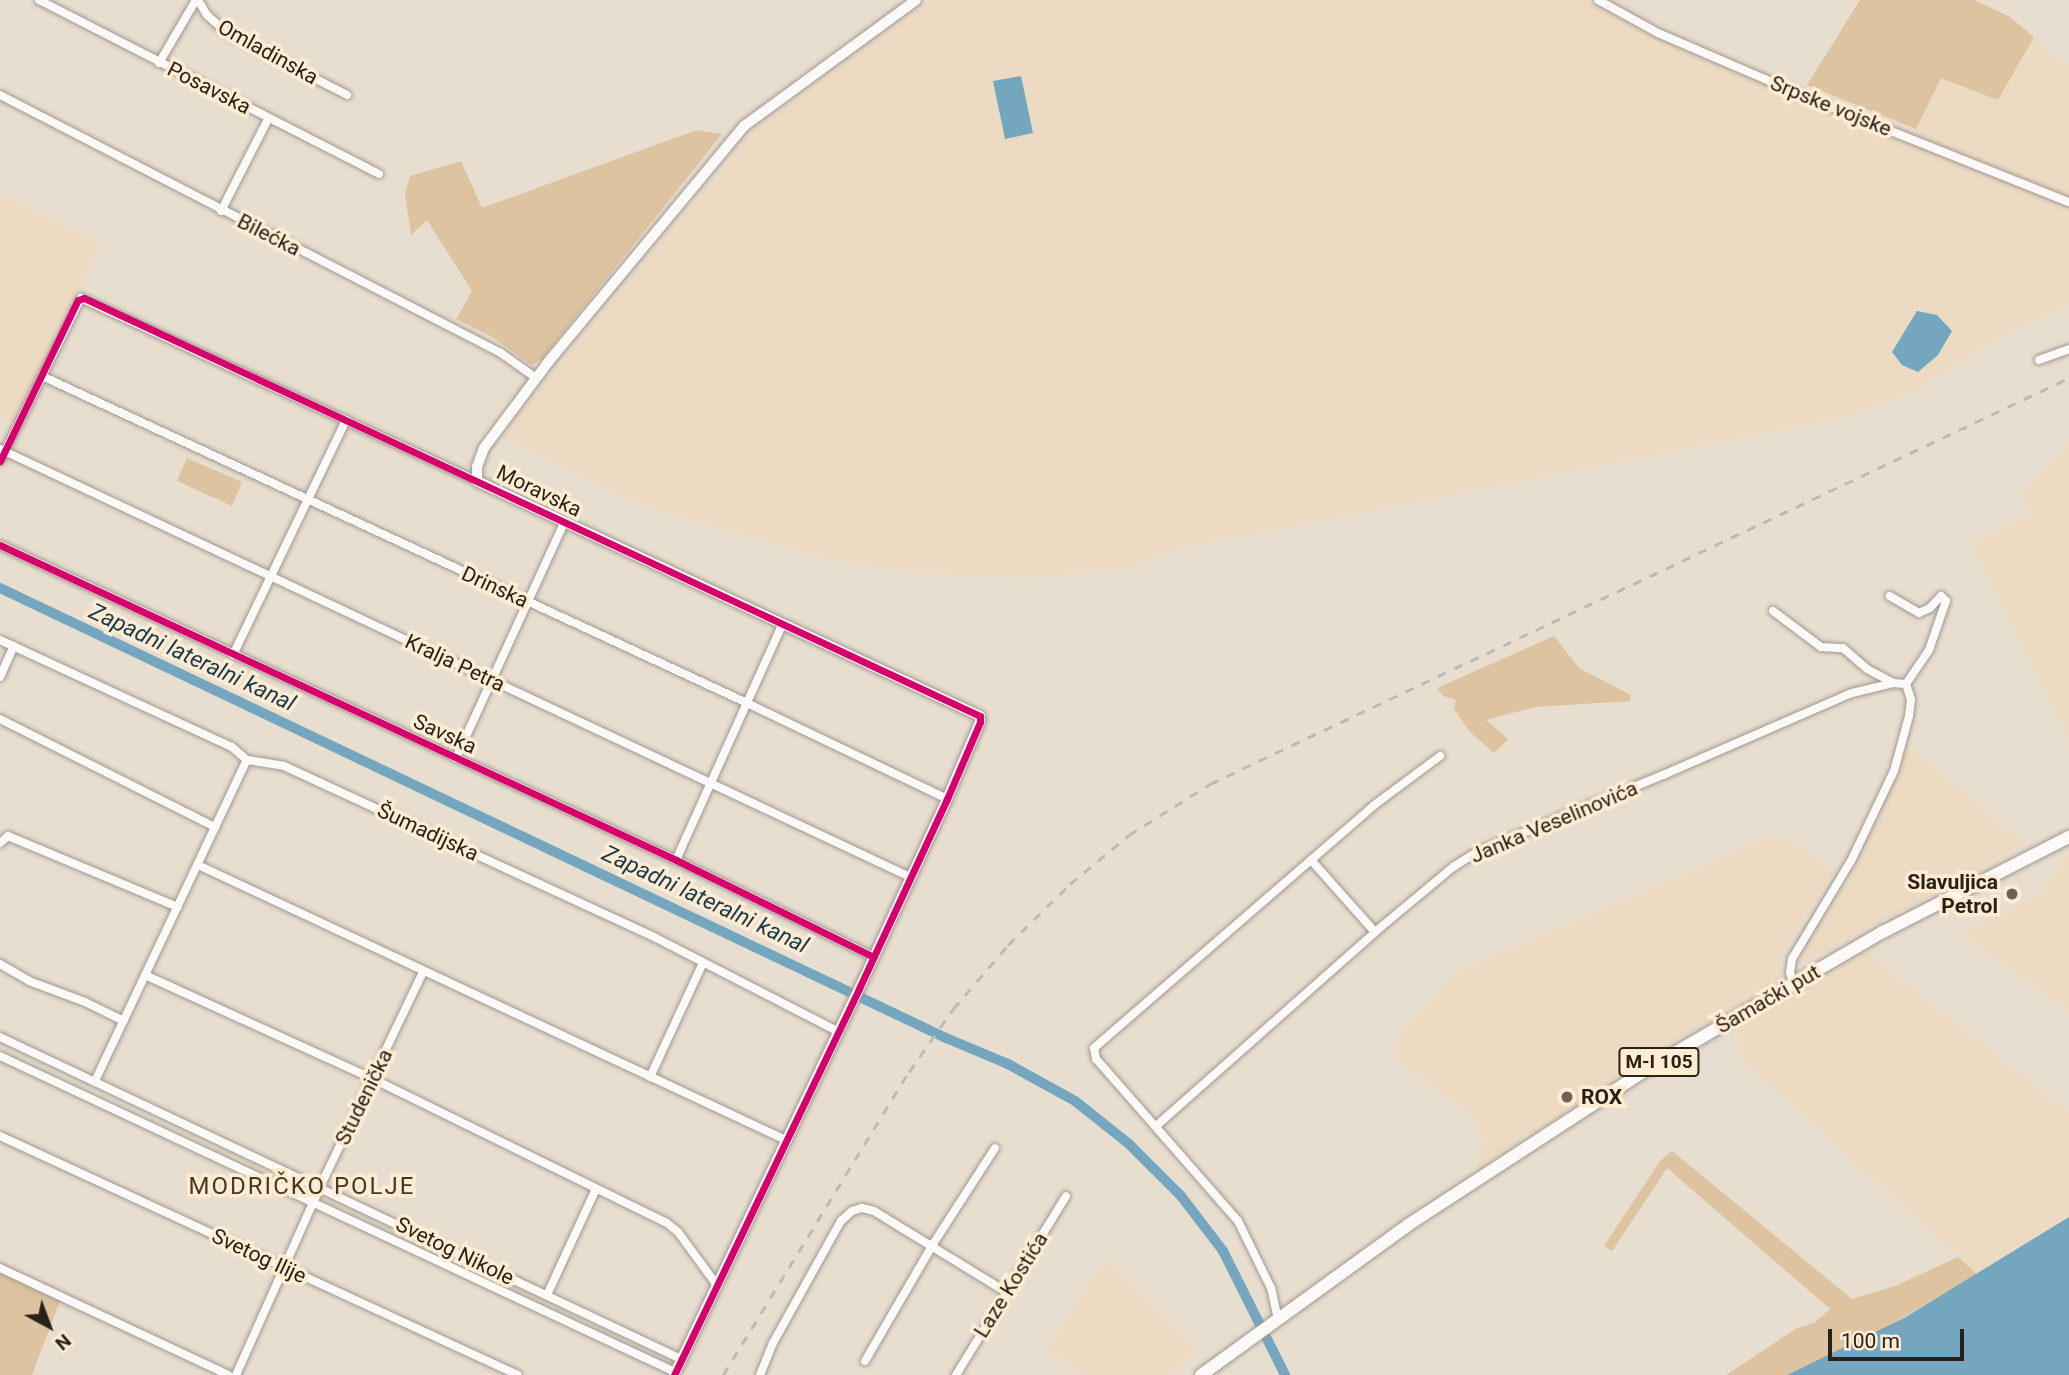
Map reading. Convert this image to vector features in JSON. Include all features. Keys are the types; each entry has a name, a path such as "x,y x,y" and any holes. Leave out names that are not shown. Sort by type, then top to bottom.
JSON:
{"main road":[{"name":"Šamački put","path":"1274,1322 1408,1225 1558,1125 1793,983 1893,927 2069,837"},
{"name":"M-I 105","path":"1201,1375 1274,1322"}],"street":[{"name":"Posavska","path":"39,0 380,174"},
{"path":"159,63 197,0"},
{"name":"Omladinska","path":"197,0 206,15 229,34 347,95"},
{"path":"477,481 477,467 484,448 536,378 744,127 916,0"},
{"name":"Srpske vojske","path":"1598,0 1658,33 1811,99 2069,202"},
{"name":"Bilećka","path":"0,95 501,354 536,378"},
{"path":"221,211 268,119"},
{"name":"Moravska","path":"42,376 78,300 90,300 782,625 973,711 980,716 981,722 947,799"},
{"path":"2039,360 2069,349"},
{"path":"0,461 2,450 42,376"},
{"name":"Drinska","path":"42,376 747,703 947,799"},
{"path":"233,655 346,420"},
{"name":"Kralja Petra","path":"2,450 910,877"},
{"path":"456,758 564,523"},
{"name":"Savska","path":"0,545 676,860 874,957"},
{"path":"1793,983 1792,959 1851,861 1894,771 1909,716 1911,700 1906,684 1929,650 1946,601 1941,596 1930,608 1919,613 1889,596"},
{"path":"1773,611 1821,647 1843,648 1867,669 1893,683"},
{"path":"676,860 782,625"},
{"name":"Šumadijska","path":"0,640 232,747 247,760 284,766 656,938 839,1032"},
{"path":"0,677 14,646"},
{"name":"Janka Veselinovića","path":"1156,1126 1375,932 1453,867 1477,852 1852,693 1893,683 1906,684"},
{"path":"0,719 215,827"},
{"path":"1274,1322 1271,1287 1238,1221 1096,1059 1094,1048 1373,806 1440,756"},
{"path":"95,1081 247,760"},
{"path":"0,1056 674,1373 788,1141 947,799"},
{"path":"0,843 8,836 177,907"},
{"path":"1311,860 1375,932"},
{"path":"198,864 423,972 788,1141"},
{"path":"650,1077 703,963"},
{"path":"0,964 29,981 85,1002 124,1021"},
{"name":"Studenička","path":"236,1375 320,1187 423,972"},
{"path":"145,975 373,1079 667,1223 678,1232 716,1284"},
{"name":"Svetog Nikole","path":"0,1037 681,1359"},
{"name":"Svetog Ilije","path":"0,1136 505,1372 518,1375"},
{"path":"865,1361 933,1244 995,1147"},
{"path":"547,1295 596,1189"},
{"name":"Laze Kostića","path":"956,1375 1066,1196"},
{"path":"760,1375 773,1343 845,1214 862,1208 874,1211 933,1244 1006,1292"},
{"path":"0,1268 228,1375"}],"shaded area":[{"path":"932,0 1585,0 1668,42 1908,145 1940,78 1998,100 2034,37 2069,65 2069,306 1996,340 1918,391 1847,417 1174,550 1124,570 1033,577 923,574 826,559 647,508 500,437 756,129"},
{"path":"1860,0 1974,0 2010,17 2034,37 1998,100 1941,78 1916,129 1807,85"},
{"path":"697,130 722,134 542,359 531,365 491,336 456,319 472,291 427,220 411,235 405,194 410,176 461,161 482,208"},
{"path":"0,192 102,243 15,424 0,417"},
{"path":"2069,441 2069,741 1970,543 2029,514 2021,495"},
{"path":"187,458 242,482 232,506 177,481"},
{"path":"1554,636 1579,668 1631,695 1630,701 1536,707 1486,720 1508,739 1494,753 1469,731 1454,709 1456,700 1443,696 1437,688"},
{"path":"1908,743 2025,844 1806,961 1799,956 1855,870"},
{"path":"1771,834 1804,848 1834,870 1780,957 1781,981 1687,1033 1475,1171 1483,1141 1473,1117 1393,1057 1400,1030 1457,971"},
{"path":"2069,849 2068,1012 1960,933 2042,893"},
{"path":"1867,952 2069,1111 2069,1217 1977,1274 1739,1058 1737,1029"},
{"path":"1672,1151 1852,1299 1895,1286 1958,1257 1977,1274 1882,1330 1787,1375 1726,1375 1797,1328 1814,1323 1830,1309 1667,1168 1612,1251 1604,1246 1661,1160"},
{"path":"1106,1258 1198,1350 1168,1375 1083,1375 1046,1349"},
{"path":"0,1272 60,1301 32,1375 0,1375"}],"water":[{"path":"1021,76 1033,133 1005,139 993,81"},
{"path":"1917,311 1937,315 1952,331 1938,355 1918,372 1902,365 1892,352"},
{"path":"2069,1217 2069,1375 1787,1375 1904,1318"}],"waterway":[{"name":"Zapadni lateralni kanal","path":"0,588 946,1038 1008,1064 1075,1101 1129,1144 1181,1196 1223,1251 1285,1375"}],"railway":[{"path":"723,1375 909,1072 953,1009 1008,945 1070,884 1129,835 1210,784 2069,378"}],"cycle path":[{"path":"0,461 78,300 84,298 980,716 980,722 947,799 859,989 674,1375"},
{"path":"0,545 676,860 874,957"}],"place":[{"name":"Slavuljica Petrol","path":"2012,894"},
{"name":"ROX","path":"1567,1097"}],"district":[{"name":"MODRIČKO POLJE","path":"302,1187"}]}
